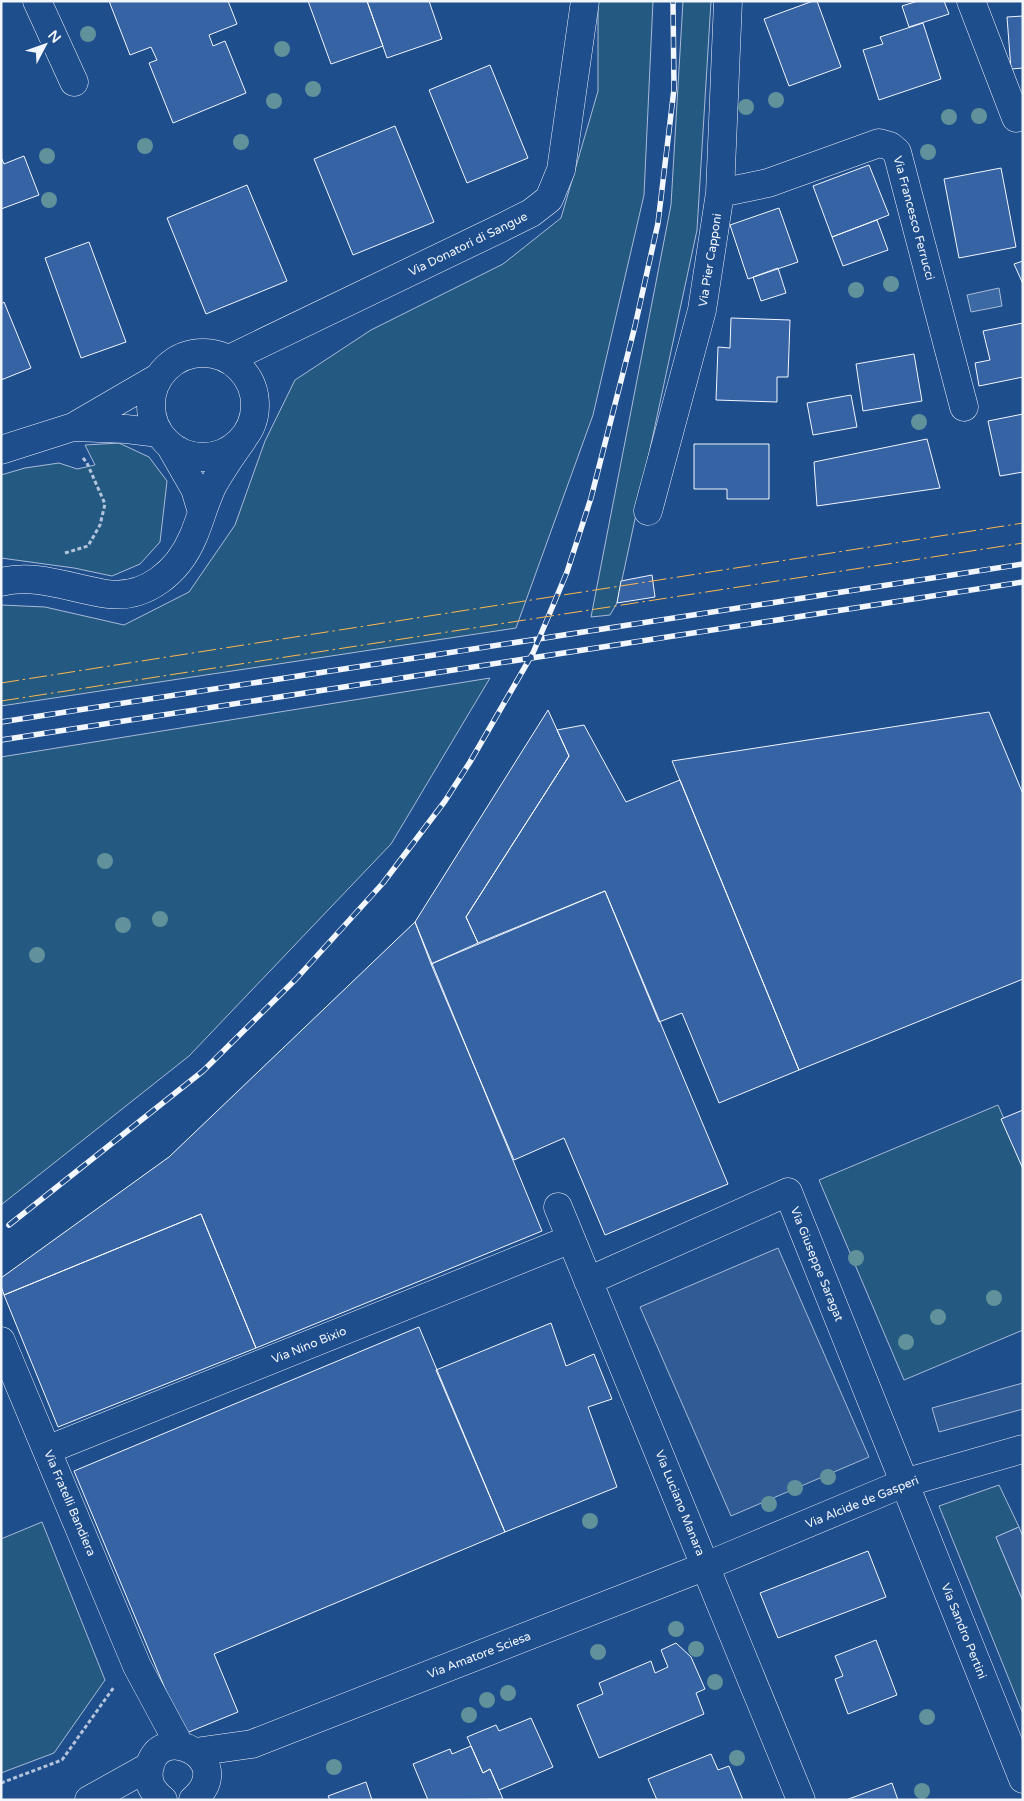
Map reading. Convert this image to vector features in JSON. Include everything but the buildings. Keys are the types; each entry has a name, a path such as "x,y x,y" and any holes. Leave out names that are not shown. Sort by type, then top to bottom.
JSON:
{"street":[{"path":"38,1 74,82"},
{"name":"Via Donatori di Sangue","path":"229,359 531,213 549,199 561,170 585,1"},
{"name":"Via Pier Capponi","path":"648,511 702,310 720,193 728,1"},
{"path":"971,1 1016,118 1023,117"},
{"name":"Via Francesco Ferrucci","path":"720,193 768,183 879,143 890,146 897,152 964,407"},
{"path":"1,450 73,427 159,377 175,361 185,356 203,353 229,359 246,374 255,397 256,407 252,425 213,486 192,538 176,566 159,582 133,593 109,594 33,579 1,582"},
{"path":"159,377 152,394 151,404 154,423 195,489 202,512"},
{"path":"73,427 126,429 165,440 180,452 206,458 224,454 243,439"},
{"name":"Via Giuseppe Saragat","path":"588,1281 788,1192 904,1483"},
{"name":"Via Luciano Manara","path":"558,1207 801,1800"},
{"name":"Via Nino Bixio","path":"48,1450 571,1239"},
{"name":"Via Fratelli Bandiera","path":"1,1342 48,1450 128,1673 170,1755 202,1759 206,1768 200,1789"},
{"name":"Via Alcide de Gasperi","path":"706,1566 904,1483 1020,1456"},
{"name":"Via Sandro Pertini","path":"904,1483 1023,1779"},
{"name":"Via Amatore Sciesa","path":"89,1800 170,1755 252,1744 706,1566"},
{"name":"Via Amatore Sciesa","path":"200,1789 252,1744"},
{"path":"152,1798 148,1776 170,1755"}],"path":[{"path":"61,554 88,546 100,526 105,504 88,463 82,457"},
{"path":"1,1783 62,1760 128,1673"}],"shaded area":[{"path":"598,1 653,1 644,195 593,415 516,628 1,706 1,605 45,607 124,625 189,592 235,525 265,441 295,380 371,330 503,264 561,218 598,91"},
{"path":"683,1 711,1 697,230 617,603 610,615 591,617 671,205"},
{"path":"999,288 1002,306 971,312 967,295"},
{"path":"119,443 149,457 167,481 160,542 140,564 112,576 74,568 1,558 1,475 25,468 59,463 77,469 95,465 85,445"},
{"path":"490,678 391,844 189,1056 1,1205 1,757"},
{"path":"998,1105 1023,1162 1023,1330 904,1380 819,1180"},
{"path":"778,1248 869,1457 731,1516 640,1307"},
{"path":"1023,1383 1023,1409 939,1432 932,1408"},
{"path":"999,1485 1019,1527 996,1537 1023,1601 1023,1714 939,1506"},
{"path":"42,1522 105,1680 54,1753 1,1773 1,1539"},
{"path":"1019,1527 1023,1537 1023,1601 996,1537"}],"railway":[{"path":"9,1225 203,1071 296,979 383,883 445,801 470,762 533,653 567,572 591,498 635,326 658,223 674,89 673,1"},
{"path":"1,722 1023,564"},
{"path":"1,740 1023,582"}],"power":[{"path":"1,683 1023,523"},
{"path":"1,701 1023,543"}]}
